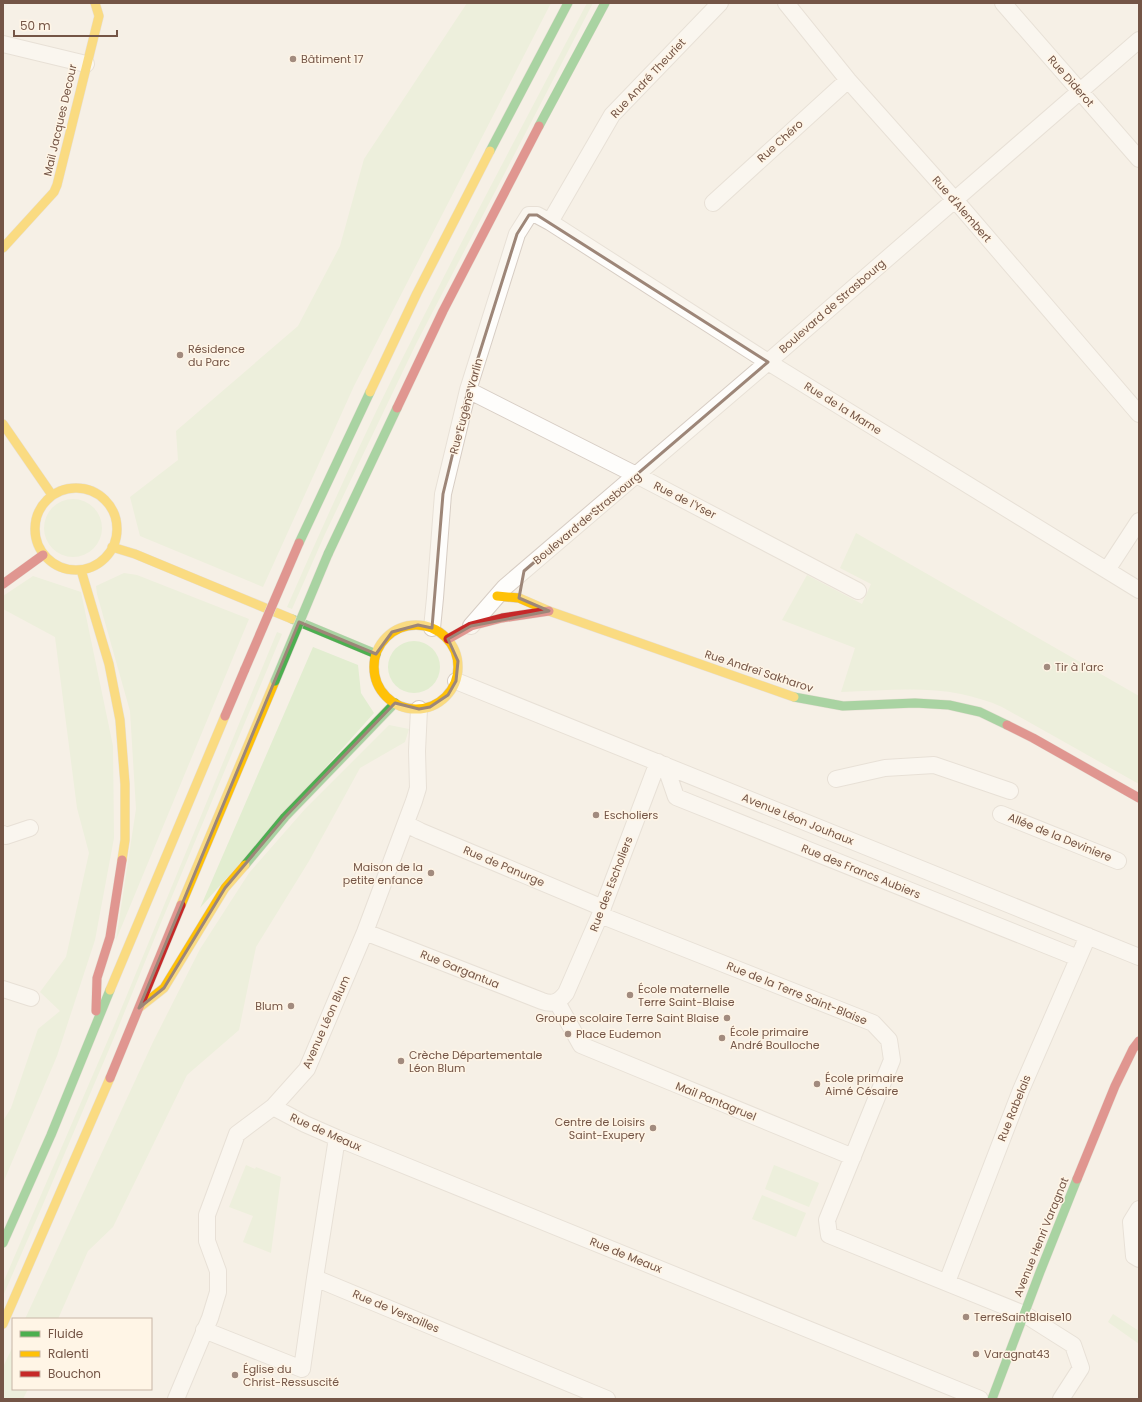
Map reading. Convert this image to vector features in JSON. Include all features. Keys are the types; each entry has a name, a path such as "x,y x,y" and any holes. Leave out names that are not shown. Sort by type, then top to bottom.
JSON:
{"main road":[{"name":"Mail Jacques Decour","path":"3,248 54,192 57,185 99,16 95,3"},
{"path":"3,1244 51,1135 96,1024 299,542 417,293 501,129 568,3"},
{"path":"3,1324 82,1146 328,554 443,311 531,140 605,3"},
{"path":"3,424 52,495"},
{"path":"68,487 86,488 105,500 113,509 118,520 112,547 100,562 81,570 65,571 52,564 43,555 35,538 36,518 42,505 52,495 68,487"},
{"path":"112,547 135,554 376,654"},
{"path":"3,584 43,555"},
{"path":"81,570 109,664 120,720 125,784 124,840 110,937 97,978 96,1024"},
{"name":"Rue Andreï Sakharov","path":"497,596 518,598 549,611 789,696 843,706 915,703 949,705 980,712 1033,738 1139,798"},
{"name":"Rue Andreï Sakharov","path":"448,639 471,626 502,618 549,611"},
{"path":"418,625 432,628 440,632 448,639 455,650 458,661 458,674 456,681 448,695 440,702 430,707 419,709 406,708 395,703 384,694 377,682 374,668 376,654 382,642 392,632 404,626 418,625"},
{"path":"139,1008 164,988 226,888 285,818 395,703"},
{"name":"Avenue Henri Varagnat","path":"992,1399 1024,1314 1115,1086 1133,1049 1139,1041"},
{"name":"Avenue Henri Varagnat","path":"1115,1086 1139,1055"}],"street":[{"name":"Rue André Theuriet","path":"550,222 612,115 720,3"},
{"name":"Rue d'Alembert","path":"786,3 848,80 1139,414"},
{"name":"Rue Diderot","path":"1003,3 1139,159"},
{"name":"Boulevard de Strasbourg","path":"471,626 497,596 524,571 768,362 1139,40"},
{"path":"3,44 86,64"},
{"name":"Rue Chéro","path":"712,203 848,80"},
{"name":"Rue Eugène Varlin","path":"432,628 444,494 468,390 517,234 529,215 537,215 550,222"},
{"name":"Rue de la Marne","path":"550,222 768,362 1139,590"},
{"name":"Rue de l'Yser","path":"468,390 636,475 858,591"},
{"path":"1107,570 1139,521"},
{"name":"Boulevard de Strasbourg","path":"518,598 524,571"},
{"name":"Avenue Léon Jouhaux","path":"456,681 1139,957"},
{"name":"Avenue Léon Blum","path":"176,1399 218,1292 218,1271 207,1241 207,1215 237,1134 273,1107 307,1069 365,932 418,788 417,751 419,709"},
{"name":"Rue des Escholiers","path":"557,1002 566,993 662,764"},
{"name":"Rue des Francs Aubiers","path":"662,764 676,797 1078,958"},
{"path":"836,780 885,768 934,764 1010,791"},
{"name":"Allée de la Deviniere","path":"1002,814 1118,861"},
{"name":"Rue de Panurge","path":"406,824 601,911"},
{"path":"3,834 6,836 30,828"},
{"name":"Rue de la Terre Saint-Blaise","path":"601,911 873,1023 890,1040 892,1060 827,1220 829,1235 1024,1314 1073,1345 1081,1368 1061,1399"},
{"name":"Rue Gargantua","path":"365,932 542,1001 551,1004 557,1002"},
{"name":"Rue Rabelais","path":"948,1282 1021,1090 1088,936"},
{"path":"3,989 31,998"},
{"name":"Mail Pantagruel","path":"557,1002 580,1045 853,1157"},
{"name":"Rue de Meaux","path":"273,1107 305,1124 337,1138 980,1399"},
{"path":"204,1330 302,1369 337,1138"},
{"path":"1139,1209 1130,1222 1134,1256 1139,1259"},
{"name":"Rue de Versailles","path":"315,1278 607,1399"}],"highlighted area":[{"path":"529,215 537,215 768,362 524,571 519,598 549,611 471,626 448,639 458,661 456,681 448,695 430,707 419,709 395,703 285,817 225,888 164,988 139,1008 299,622 376,654 392,632 418,625 432,628 443,494 468,390 517,234"}],"green space":[{"path":"467,3 551,3 354,386 263,587 140,536 130,497 178,460 176,431 298,326 340,246 364,159"},
{"path":"587,3 593,3 416,344 325,534 292,609 287,607 338,492 392,379"},
{"path":"73,499 84,501 97,512 100,517 102,528 100,539 89,552 84,555 73,557 62,555 49,544 46,539 44,528 46,517 57,504 62,501"},
{"path":"856,533 1139,696 1139,784 1002,707 982,699 961,694 931,690 841,692 855,648 782,620 807,575 862,604 871,584 840,568"},
{"path":"124,573 137,575 249,619 116,940 136,809 130,711 96,586"},
{"path":"33,576 81,592 113,746 114,838 95,940 57,1056 3,1183 3,1121 11,1108 38,1029 60,1011 40,992 66,957 89,853 77,808 55,637 3,609 3,596"},
{"path":"277,632 282,634 116,1033 3,1296 3,1283 117,1019"},
{"path":"414,641 424,643 432,649 438,657 440,667 438,677 432,685 424,691 414,693 404,691 396,685 390,677 388,667 390,657 396,649 404,643"},
{"path":"313,647 358,665 361,693 374,713 200,908"},
{"path":"389,725 409,729 405,742 360,768 309,861 256,947 239,1030 187,1075 113,1227 88,1251 58,1318 25,1318 153,1042 200,949 249,873 305,809"},
{"path":"246,1165 255,1169 256,1167 281,1177 271,1253 243,1242 253,1216 229,1207"},
{"path":"774,1165 819,1183 809,1207 765,1189"},
{"path":"762,1195 806,1213 796,1237 752,1219"},
{"path":"1113,1314 1139,1331 1139,1344 1108,1322"},
{"path":"12,1348 12,1390 28,1390 23,1399 3,1399 3,1367"}],"traffic: fast":[{"path":"490,151 568,3"},
{"path":"539,126 605,3"},
{"path":"299,543 370,392"},
{"path":"328,554 397,408"},
{"path":"275,681 328,554"},
{"path":"292,619 376,654"},
{"path":"794,697 843,706 915,703 949,705 980,712 1007,725"},
{"path":"245,865 285,817 395,703"},
{"path":"3,1243 51,1135 110,990"},
{"path":"992,1399 1077,1179"}],"traffic: slow":[{"path":"3,248 54,192 57,185 99,16 95,3"},
{"path":"370,392 417,293 490,151"},
{"path":"3,424 52,495"},
{"path":"76,488 92,491 105,500 114,513 117,529 114,545 105,558 92,567 76,570 60,567 47,558 38,545 35,529 38,513 47,500 60,491 76,488"},
{"path":"112,547 135,554 292,619"},
{"path":"81,570 109,664 120,720 125,784 125,840 122,860"},
{"path":"497,596 519,598 549,611 794,697"},
{"path":"416,625 432,628 446,637 455,651 458,667 455,683 446,697 432,706 416,709 400,706 386,697 377,683 374,667 377,651 386,637 400,628 416,625"},
{"path":"181,905 275,681"},
{"path":"110,990 225,716"},
{"path":"140,1007 164,988 225,888 245,865"},
{"path":"3,1324 110,1078"}],"traffic: jam":[{"path":"397,408 443,311 539,126"},
{"path":"245,669 299,543"},
{"path":"3,584 43,555"},
{"path":"448,639 471,626 502,618 549,611"},
{"path":"225,716 245,669"},
{"path":"1007,725 1033,738 1139,798"},
{"path":"96,1011 97,978 110,937 122,860"},
{"path":"110,1078 181,905"},
{"path":"1077,1179 1115,1086 1133,1049 1139,1041"}],"place":[{"name":"Bâtiment 17","path":"293,59"},
{"name":"Résidence du Parc","path":"180,355"},
{"name":"Tir à l'arc","path":"1047,667"},
{"name":"Escholiers","path":"596,815"},
{"name":"Maison de la petite enfance","path":"431,873"},
{"name":"École maternelle Terre Saint-Blaise","path":"630,995"},
{"name":"Blum","path":"291,1006"},
{"name":"Groupe scolaire Terre Saint Blaise","path":"727,1018"},
{"name":"Place Eudemon","path":"568,1034"},
{"name":"École primaire André Boulloche","path":"722,1038"},
{"name":"Crèche Départementale Léon Blum","path":"401,1061"},
{"name":"École primaire Aimé Césaire","path":"817,1084"},
{"name":"Centre de Loisirs Saint-Exupery","path":"653,1128"},
{"name":"TerreSaintBlaise10","path":"966,1317"},
{"name":"Varagnat43","path":"976,1354"},
{"name":"Église du Christ-Ressuscité","path":"235,1375"}]}
